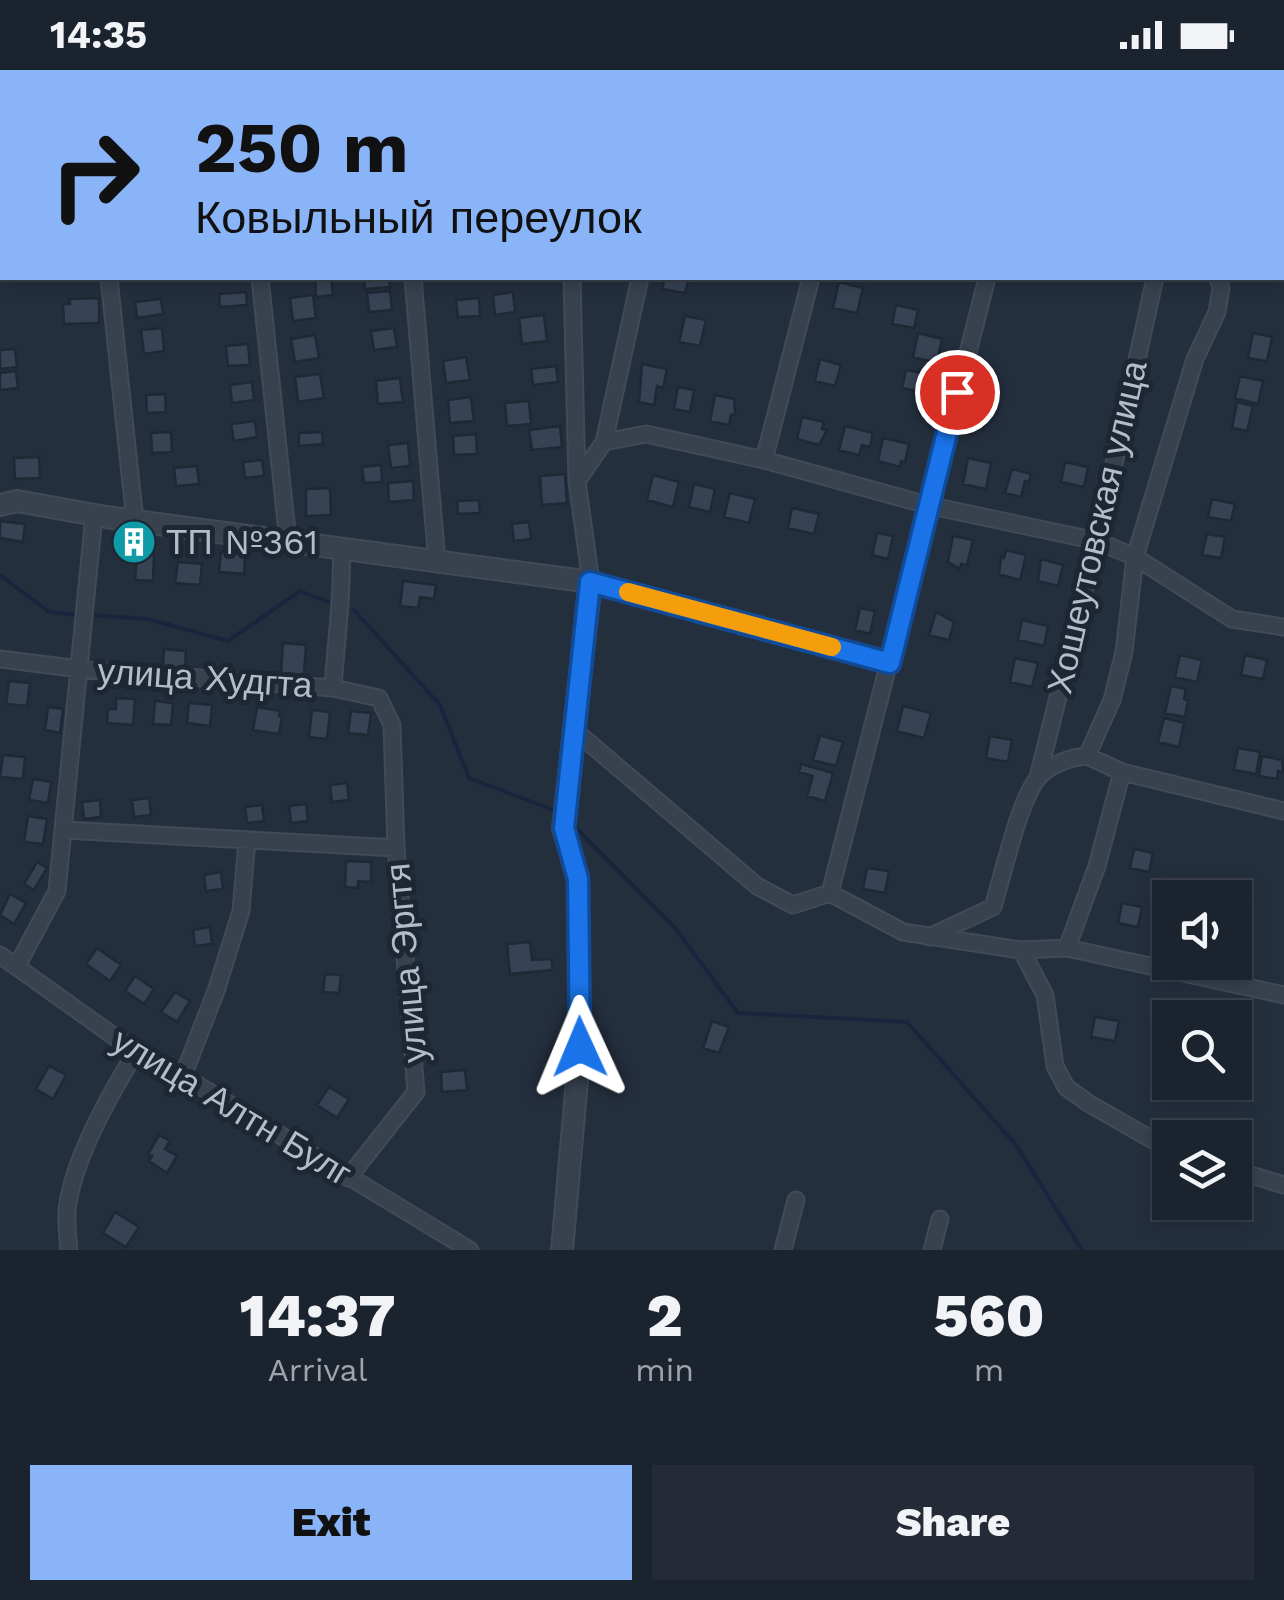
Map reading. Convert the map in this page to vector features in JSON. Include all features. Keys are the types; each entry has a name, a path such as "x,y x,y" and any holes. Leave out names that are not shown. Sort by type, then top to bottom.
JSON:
{"street":[{"path":"109,280 135,521"},
{"path":"260,280 288,541"},
{"path":"412,280 437,562"},
{"path":"562,1250 580,1047 578,879 564,828 590,582 578,482 572,280"},
{"path":"578,482 604,442 640,280"},
{"path":"764,460 811,280"},
{"path":"830,893 985,280"},
{"name":"Хошеутовская улица","path":"929,936 993,908 1024,808 1038,777 1097,540 1155,280"},
{"path":"1087,756 1116,684 1124,652 1135,558 1194,358 1217,312 1222,288 1219,280"},
{"path":"604,442 646,434 764,460 927,506 1097,540 1135,558 1232,619 1284,627"},
{"path":"0,504 17,501 135,521 590,582 890,663"},
{"path":"17,966 57,891 92,514"},
{"path":"333,688 337,616 343,589 341,548"},
{"name":"улица Худгта","path":"0,659 80,669 333,688 378,698 392,725"},
{"name":"улица Эргтя","path":"348,1178 416,1092 396,848 392,725"},
{"path":"573,729 757,886 793,905 830,893 903,932 1021,950 1067,948 1284,995"},
{"path":"1038,777 1071,758 1087,756 1122,772 1284,811"},
{"path":"1067,948 1097,866 1122,772"},
{"path":"65,830 396,848"},
{"path":"182,1076 242,912 248,840"},
{"path":"1021,950 1045,995 1055,1066 1066,1086 1152,1140"},
{"name":"улица Алтн Булг","path":"0,956 136,1052 470,1250"},
{"path":"69,1250 67,1204 83,1156 115,1084 136,1052"},
{"path":"1252,1175 1284,1185"},
{"path":"784,1250 796,1200"},
{"path":"932,1250 940,1219"}],"building":[{"path":"315,280 331,280 333,295 316,297"},
{"path":"364,280 389,280 390,287 365,289"},
{"path":"664,280 688,280 685,293 662,289"},
{"path":"839,282 863,288 857,313 833,308"},
{"path":"390,291 392,310 369,312 367,293"},
{"path":"246,292 247,305 220,307 219,294"},
{"path":"513,292 515,312 495,315 493,295"},
{"path":"313,295 316,318 293,321 290,298"},
{"path":"99,298 99,323 64,324 63,304 70,304 69,299"},
{"path":"479,298 480,316 458,317 456,300"},
{"path":"161,299 163,314 137,318 135,302"},
{"path":"896,305 918,310 914,328 892,324"},
{"path":"544,315 547,341 522,344 519,318"},
{"path":"685,316 706,320 700,346 679,342"},
{"path":"162,328 164,351 144,354 141,330"},
{"path":"394,328 397,347 374,350 371,331"},
{"path":"918,333 942,339 937,363 913,357"},
{"path":"1253,333 1272,337 1267,361 1248,358"},
{"path":"315,335 319,358 295,362 291,339"},
{"path":"248,344 250,365 228,366 226,346"},
{"path":"15,349 17,367 0,369 0,350"},
{"path":"466,357 470,380 446,383 443,361"},
{"path":"820,359 841,365 835,386 815,381"},
{"path":"642,364 667,369 663,388 657,386 654,405 639,402"},
{"path":"556,366 558,382 533,385 531,369"},
{"path":"906,370 933,375 929,394 902,388"},
{"path":"16,371 18,388 0,390 0,373"},
{"path":"320,374 324,398 298,402 295,377"},
{"path":"1240,376 1263,381 1258,404 1235,398"},
{"path":"400,378 403,402 378,404 376,381"},
{"path":"252,382 254,400 232,403 230,385"},
{"path":"678,387 694,390 690,412 674,409"},
{"path":"165,394 166,412 147,413 146,395"},
{"path":"715,395 734,399 735,414 731,415 729,425 710,421"},
{"path":"471,397 474,421 450,423 448,400"},
{"path":"529,401 531,424 507,426 505,403"},
{"path":"1237,402 1253,406 1247,431 1232,428"},
{"path":"802,417 824,422 822,429 827,430 819,445 797,439"},
{"path":"255,421 257,437 234,441 231,424"},
{"path":"560,426 562,447 532,450 529,430"},
{"path":"845,426 873,433 870,447 862,445 859,455 839,450"},
{"path":"171,432 172,452 152,453 151,433"},
{"path":"322,432 323,444 299,446 299,433"},
{"path":"476,434 477,454 454,455 453,436"},
{"path":"883,438 909,444 900,467 878,461"},
{"path":"408,443 410,466 391,468 388,445"},
{"path":"39,457 40,478 15,479 14,458"},
{"path":"968,458 991,463 986,489 963,484"},
{"path":"262,460 264,476 245,478 243,462"},
{"path":"1065,462 1088,467 1084,487 1061,482"},
{"path":"381,465 382,482 364,483 362,467"},
{"path":"197,466 199,484 176,486 174,468"},
{"path":"1012,469 1031,474 1021,497 1005,493"},
{"path":"565,474 567,503 542,505 540,476"},
{"path":"653,475 679,482 673,507 647,500"},
{"path":"413,481 414,500 389,502 388,483"},
{"path":"694,484 715,489 710,512 689,507"},
{"path":"330,488 331,515 306,516 306,489"},
{"path":"730,493 755,499 749,523 724,517"},
{"path":"1212,499 1235,504 1231,521 1208,517"},
{"path":"479,500 480,513 458,514 457,501"},
{"path":"792,508 819,514 814,534 788,528"},
{"path":"0,521 25,524 23,542 0,538"},
{"path":"529,522 531,539 514,541 512,524"},
{"path":"877,533 893,536 888,559 872,555"},
{"path":"1207,534 1225,537 1221,558 1202,555"},
{"path":"953,536 973,540 967,565 961,564 960,569 948,562"},
{"path":"1006,550 1026,555 1020,580 999,574"},
{"path":"221,552 245,554 244,574 219,572"},
{"path":"137,553 154,555 153,581 135,580"},
{"path":"1041,559 1063,565 1058,586 1038,581"},
{"path":"178,562 202,564 200,585 175,583"},
{"path":"403,581 436,585 434,599 420,597 418,608 400,606"},
{"path":"860,608 875,611 870,634 855,630"},
{"path":"936,612 954,622 949,640 929,635"},
{"path":"1022,620 1048,626 1044,646 1018,640"},
{"path":"283,643 306,645 304,675 281,673"},
{"path":"164,649 186,651 185,668 163,666"},
{"path":"1180,655 1202,660 1197,682 1175,677"},
{"path":"1245,655 1267,660 1263,679 1241,675"},
{"path":"1015,658 1038,663 1032,687 1010,682"},
{"path":"9,681 30,683 27,706 6,704"},
{"path":"1171,686 1186,689 1185,717 1165,713"},
{"path":"116,698 135,699 133,725 107,723 108,709 116,709"},
{"path":"155,701 173,703 171,725 153,724"},
{"path":"189,703 212,705 210,726 187,723"},
{"path":"903,706 931,713 924,738 897,731"},
{"path":"48,707 63,709 60,733 45,730"},
{"path":"257,707 280,711 279,734 253,730"},
{"path":"312,710 330,712 327,739 309,737"},
{"path":"351,711 371,713 368,735 348,733"},
{"path":"1164,718 1184,723 1179,747 1158,742"},
{"path":"820,735 843,742 836,766 813,760"},
{"path":"990,736 1012,740 1008,762 986,758"},
{"path":"1238,748 1260,752 1256,774 1234,770"},
{"path":"3,755 25,757 23,779 0,777"},
{"path":"1262,756 1282,760 1283,772 1278,771 1277,779 1259,776"},
{"path":"801,764 833,773 825,801 807,796 813,776 799,772"},
{"path":"33,779 51,782 48,803 29,800"},
{"path":"347,783 349,800 332,802 330,785"},
{"path":"149,798 151,815 134,817 132,800"},
{"path":"100,800 101,817 84,819 82,802"},
{"path":"306,804 308,821 291,823 289,806"},
{"path":"262,805 264,821 247,823 245,807"},
{"path":"28,816 47,819 43,844 24,842"},
{"path":"1134,849 1153,853 1149,872 1130,868"},
{"path":"346,861 371,862 371,882 358,881 358,888 345,887"},
{"path":"37,862 47,868 34,890 24,884"},
{"path":"867,868 889,871 885,893 863,889"},
{"path":"221,872 223,889 206,891 204,875"},
{"path":"10,894 26,903 14,924 0,915"},
{"path":"1122,903 1142,907 1138,927 1118,923"},
{"path":"210,927 212,944 195,946 193,930"},
{"path":"530,942 532,960 552,959 552,970 510,974 507,944"},
{"path":"97,948 121,965 110,981 86,964"},
{"path":"325,974 341,975 339,993 323,992"},
{"path":"135,976 154,989 144,1004 125,991"},
{"path":"175,992 190,1001 177,1022 161,1012"},
{"path":"1095,1017 1119,1021 1115,1041 1091,1037"},
{"path":"712,1021 729,1027 719,1053 703,1048"},
{"path":"49,1066 66,1075 53,1099 36,1089"},
{"path":"465,1070 467,1090 442,1092 441,1072"},
{"path":"329,1087 349,1099 337,1118 317,1105"},
{"path":"159,1135 170,1141 165,1149 177,1156 167,1173 149,1161 152,1156 148,1154"},
{"path":"115,1212 139,1227 126,1247 103,1233"}],"waterway":[{"path":"0,575 49,612 81,615"},
{"path":"90,615 148,619 228,641 300,591 329,602"},
{"path":"354,610 440,705 469,778 556,811"},
{"path":"572,824 675,928 738,1013 907,1022 1016,1145 1082,1250"}],"slow traffic":[{"path":"628,592 832,647"}],"place":[{"name":"ТП №361","path":"134,542"}],"route":[{"path":"580,1047 578,879 564,828 590,582 890,663 957,392"}]}
